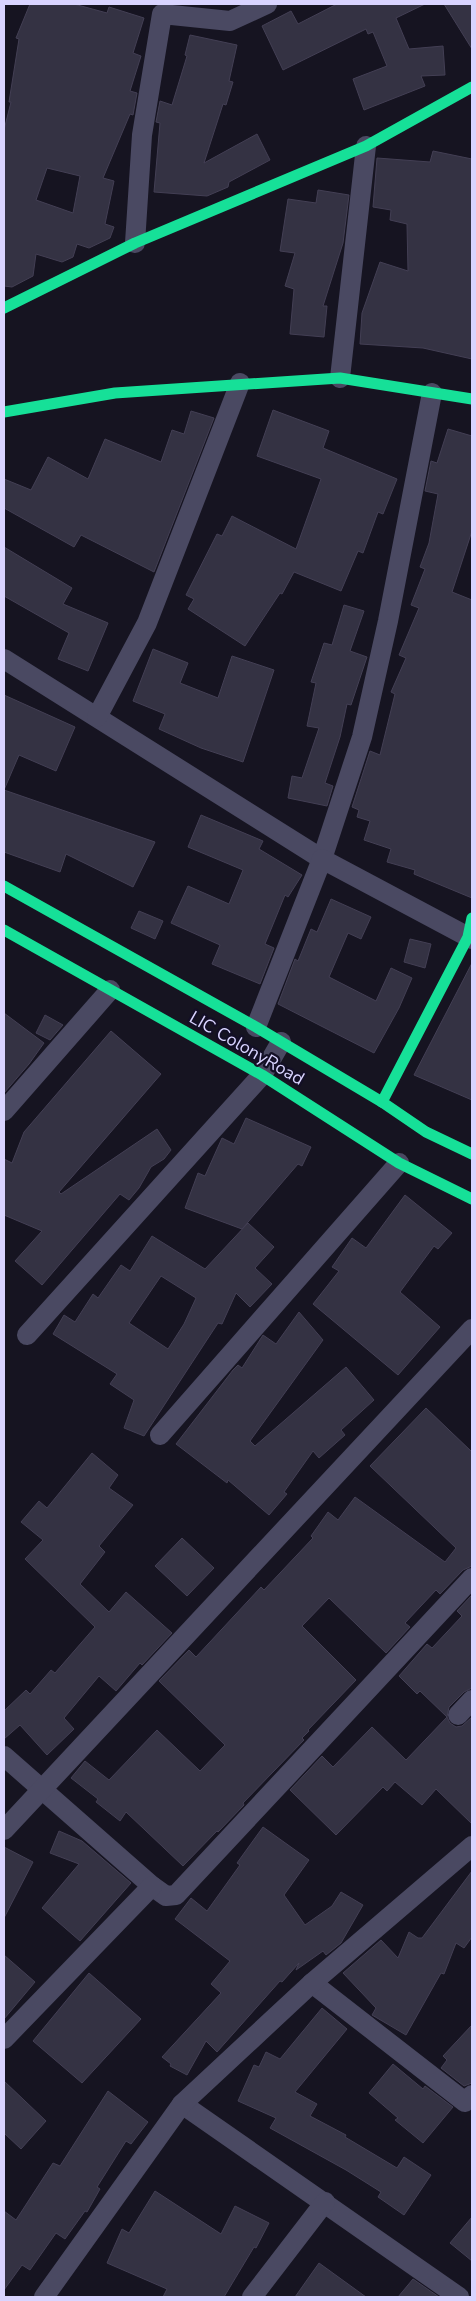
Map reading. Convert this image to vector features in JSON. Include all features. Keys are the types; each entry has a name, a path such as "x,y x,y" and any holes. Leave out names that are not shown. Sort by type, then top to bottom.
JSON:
{"street":[{"path":"135,243 142,135 163,9 230,21 267,4"},
{"path":"4,308 135,243 366,146 472,87"},
{"path":"340,378 366,146"},
{"path":"4,412 101,394 240,383 340,378 472,399"},
{"path":"97,717 147,623 240,383"},
{"path":"256,1026 322,859 362,737 388,621 432,393"},
{"path":"4,659 322,859 471,931 382,1102"},
{"name":"LIC ColonyRoad","path":"4,886 135,961 256,1026 382,1102 426,1132 472,1154"},
{"name":"LIC ColonyRoad","path":"4,930 262,1075 399,1162 472,1199"},
{"path":"4,1112 110,990"},
{"path":"27,1335 262,1075 281,1042"},
{"path":"160,1435 399,1162"},
{"path":"4,1830 472,1329"},
{"path":"4,1756 152,1886 166,1896 176,1895 472,1578"},
{"path":"458,1715 472,1700"},
{"path":"44,2297 182,2104 312,1983 472,1846"},
{"path":"4,2039 152,1886"},
{"path":"312,1983 464,2102 472,2095"},
{"path":"182,2104 460,2297"},
{"path":"252,2297 324,2202"}],"building":[{"path":"30,4 74,4 107,13 109,7 144,18 133,53 141,56 130,91 137,93 133,115 130,114 103,178 114,181 105,224 114,227 110,238 89,248 77,244 73,257 62,262 36,254 33,276 12,287 4,286 4,130 11,102 9,102 19,39 16,38","holes":["47,168 80,176 73,213 36,200"]},
{"path":"337,4 425,4 396,18 409,49 443,46 445,75 421,76 425,86 364,110 353,79 387,66 373,32 368,34 366,29 283,70 262,26 291,11 298,24"},
{"path":"444,4 472,4 472,49"},
{"path":"190,35 237,45 229,81 233,82 226,105 223,104 204,163 257,134 270,160 229,182 228,187 207,196 154,192 160,123 156,122 160,101 172,105 187,56 185,55"},
{"path":"433,151 472,159 472,359 423,348 360,344 362,313 380,262 408,271 407,224 390,220 391,210 373,207 377,158 430,162"},
{"path":"318,190 349,195 343,243 323,306 327,306 324,337 290,334 294,289 285,286 295,253 280,251 288,199 316,203"},
{"path":"273,410 329,431 323,448 397,479 383,514 378,512 363,553 358,551 341,591 294,572 282,594 280,593 245,646 188,609 194,599 186,595 217,534 222,536 232,516 296,549 321,479 257,456"},
{"path":"191,411 214,418 154,572 81,535 74,547 4,508 4,479 31,490 48,457 88,479 105,439 161,462 172,430 184,434"},
{"path":"448,429 472,436 472,531 452,592 472,600 472,898 414,874 415,870 387,862 391,849 364,840 370,821 357,817 359,810 352,807 370,751 380,755 395,694 391,692 406,658 399,655 419,608 411,605 425,569 420,567 429,543 438,494 425,491 431,461 437,463"},
{"path":"4,547 72,588 63,604 108,623 88,671 58,659 69,633 4,596"},
{"path":"344,605 364,611 350,651 367,657 351,705 347,704 340,737 325,783 333,786 327,806 288,798 292,776 302,778 319,728 307,726 316,683 311,682 324,643 332,645"},
{"path":"153,649 188,663 180,683 218,698 232,656 274,670 243,762 201,748 159,729 165,714 133,701"},
{"path":"4,695 75,727 56,771 19,755 4,790"},
{"path":"4,790 155,842 133,887 66,854 60,872 4,852"},
{"path":"201,815 263,841 259,849 302,875 288,897 285,895 265,944 274,948 260,984 212,964 220,945 171,923 188,886 229,904 243,870 188,847"},
{"path":"331,899 371,917 361,939 348,933 329,977 376,1001 391,968 412,978 399,1008 374,1053 278,1004 295,959 298,961 311,929 317,932"},
{"path":"139,911 163,921 155,939 131,928"},
{"path":"410,939 431,944 425,968 404,962"},
{"path":"472,963 472,1100 414,1075"},
{"path":"4,1013 44,1043 4,1093"},
{"path":"45,1015 63,1025 50,1040 36,1033"},
{"path":"111,1031 161,1074 59,1192 61,1194 157,1129 171,1150 164,1159 151,1167 139,1188 129,1200 120,1194 42,1285 15,1261 42,1231 4,1215 4,1159 12,1163 24,1132"},
{"path":"246,1118 311,1147 302,1166 298,1164 242,1229 185,1208 198,1173 205,1176 222,1138 234,1144"},
{"path":"405,1195 452,1233 438,1249 434,1246 400,1292 440,1327 398,1375 313,1304 339,1271 332,1267 352,1238 366,1248"},
{"path":"248,1223 274,1247 255,1268 272,1284 250,1307 236,1293 222,1324 218,1323 144,1436 124,1428 134,1400 110,1384 117,1374 53,1334 64,1315 75,1322 93,1294 98,1298 121,1265 130,1271 152,1236 205,1269","holes":["161,1276 196,1298 184,1324 168,1349 129,1323"]},
{"path":"299,1312 323,1340 250,1441 255,1446 346,1367 374,1400 341,1430 345,1435 319,1458 313,1451 284,1492 287,1494 269,1515 228,1480 227,1483 176,1444 233,1370 238,1365 242,1368 263,1335 276,1344"},
{"path":"426,1408 472,1452 472,1566 463,1570 440,1594 436,1590 405,1623 410,1627 386,1653 329,1598 302,1626 356,1680 308,1730 302,1738 304,1740 243,1803 244,1805 183,1866 126,1812 120,1821 96,1802 98,1799 71,1778 85,1761 109,1780 157,1730 200,1771 225,1745 159,1681 189,1650 196,1657 261,1587 264,1590 313,1538 311,1536 328,1512 338,1520 355,1497 445,1562 456,1548 370,1466"},
{"path":"92,1453 118,1475 109,1488 133,1505 99,1546 105,1552 80,1584 109,1612 126,1592 172,1633 142,1665 140,1663 116,1691 99,1676 64,1718 74,1729 47,1755 20,1725 4,1739 4,1711 26,1690 30,1694 51,1670 55,1673 95,1627 25,1559 43,1540 21,1522 39,1501 47,1508"},
{"path":"182,1538 214,1568 187,1596 155,1566"},
{"path":"472,1595 472,1688 464,1692 449,1707 447,1717 420,1691 417,1694 399,1676 427,1644 432,1648 462,1616 457,1611"},
{"path":"447,1717 450,1723 456,1727 462,1726 472,1717 472,1824 436,1789 422,1805 395,1782 387,1791 383,1787 336,1835 290,1790 322,1756 333,1767 372,1727 406,1760"},
{"path":"263,1827 309,1860 284,1895 305,1925 332,1906 341,1892 363,1905 341,1943 326,1955 323,1951 296,1970 299,1963 282,1982 280,1981 217,2052 206,2041 187,2075 170,2066 171,2064 162,2057 221,1993 211,1984 230,1961 175,1919 191,1898 207,1911 240,1865 237,1863"},
{"path":"59,1831 82,1841 131,1883 80,1941 42,1908 79,1864 50,1853"},
{"path":"4,1847 33,1862 4,1918"},
{"path":"472,1871 472,1937 464,1948 456,1943 444,1974 441,1973 406,2035 372,2015 376,2008 343,1973 381,1940 398,1958 409,1932 418,1938 422,1938"},
{"path":"4,1955 35,1982 4,2019"},
{"path":"89,1973 141,2019 82,2083 33,2041"},
{"path":"322,2008 347,2029 295,2092 317,2104 310,2116 346,2135 345,2137 397,2168 404,2157 431,2175 404,2215 378,2197 381,2192 346,2170 270,2128 276,2118 238,2101 254,2065 259,2067 266,2052 280,2059"},
{"path":"472,2025 472,2083 464,2086 441,2068 447,2060 443,2056"},
{"path":"393,2064 423,2089 425,2086 453,2107 423,2143 395,2120 398,2118 369,2093"},
{"path":"4,2081 46,2121 21,2149 4,2133"},
{"path":"108,2091 148,2122 131,2144 126,2141 97,2187 100,2189 87,2212 85,2211 65,2239 56,2233 30,2270 22,2265 4,2290 4,2211 16,2220 53,2163 60,2166"},
{"path":"155,2191 221,2234 235,2206 269,2223 256,2248 254,2247 224,2297 163,2297 167,2289 107,2263 122,2229 129,2233"},
{"path":"472,2217 472,2261 450,2243"},
{"path":"319,2263 366,2297 295,2297"},
{"path":"413,2279 439,2297 398,2297"}],"traffic: fast":[{"path":"4,308 135,243 366,146 472,87"},
{"path":"4,412 115,393 340,378 472,399"},
{"path":"4,886 256,1027 382,1102 426,1132 472,1154"},
{"path":"382,1102 468,937 472,918"},
{"path":"4,930 262,1075 399,1163 472,1199"}]}
